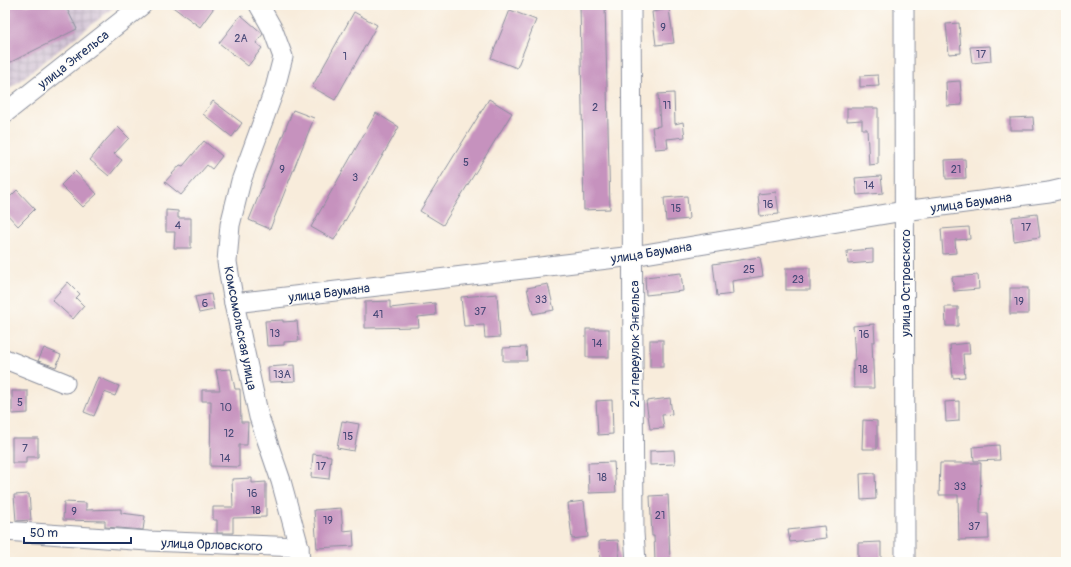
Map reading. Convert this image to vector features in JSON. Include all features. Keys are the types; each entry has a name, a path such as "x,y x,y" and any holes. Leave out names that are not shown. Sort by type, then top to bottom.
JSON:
{"street":[{"name":"улица Энгельса","path":"5,113 142,5"},
{"name":"Комсомольская улица","path":"259,5 273,30 283,57 274,88 241,181 230,225 227,262 234,304 259,417 281,481 300,554"},
{"name":"2-й переулок Энгельса","path":"631,5 634,533 636,562"},
{"name":"улица Островского","path":"904,5 905,562"},
{"name":"улица Баумана","path":"234,304 633,256 904,211 1049,192 1066,188"},
{"path":"5,359 65,383"},
{"name":"улица Орловского","path":"5,531 300,554"}],"shaded area":[{"path":"5,5 117,5 5,92"}],"building":[{"path":"5,5 65,5 77,29 5,65"},
{"path":"170,5 216,5 200,27"},
{"path":"580,5 605,5 610,209 584,210"},
{"path":"669,9 674,43 656,45 652,12"},
{"path":"510,10 536,20 517,68 491,58"},
{"path":"354,12 377,25 335,100 312,87"},
{"path":"241,15 263,34 256,43 262,48 248,66 219,43"},
{"path":"959,23 961,53 949,54 946,24"},
{"path":"990,46 991,61 972,63 970,47"},
{"path":"878,75 879,86 860,87 860,76"},
{"path":"960,81 962,105 947,106 946,82"},
{"path":"674,93 675,124 683,122 685,137 667,139 668,148 655,149 652,127 660,126 658,94"},
{"path":"489,99 512,113 443,225 420,211"},
{"path":"213,101 242,123 232,137 203,114"},
{"path":"847,108 878,108 878,164 869,165 867,129 862,129 862,120 847,121"},
{"path":"293,110 314,118 270,229 249,220"},
{"path":"376,113 399,127 334,240 311,227"},
{"path":"1033,117 1034,130 1010,130 1010,118"},
{"path":"118,127 129,138 114,154 122,160 109,176 90,160"},
{"path":"204,141 222,156 212,169 207,165 181,195 165,182 180,165 183,166"},
{"path":"965,159 966,178 946,179 945,160"},
{"path":"75,171 97,194 83,207 61,185"},
{"path":"881,176 883,193 857,195 855,178"},
{"path":"17,190 35,209 18,226 5,212 5,202"},
{"path":"776,192 779,214 760,216 758,194"},
{"path":"687,196 689,219 666,221 664,198"},
{"path":"166,210 178,211 178,218 191,218 191,248 174,248 175,232 166,232"},
{"path":"1037,214 1040,237 1014,241 1012,217"},
{"path":"969,227 970,239 955,240 956,253 943,254 941,229"},
{"path":"873,249 873,262 848,264 847,251"},
{"path":"760,257 763,276 732,281 733,294 717,296 713,264"},
{"path":"786,268 810,268 810,290 786,290"},
{"path":"681,273 683,291 646,295 645,277"},
{"path":"978,275 979,289 954,291 952,277"},
{"path":"68,282 80,294 76,298 84,306 73,319 52,300"},
{"path":"548,284 554,310 533,314 527,288"},
{"path":"1010,288 1028,288 1028,314 1010,314"},
{"path":"211,294 214,310 199,313 195,297"},
{"path":"497,294 500,337 485,338 484,325 464,326 461,297"},
{"path":"390,301 390,308 435,303 436,315 418,317 419,327 365,328 365,302"},
{"path":"945,307 958,307 958,326 946,326"},
{"path":"283,320 283,322 297,321 299,341 284,342 284,345 267,346 265,321"},
{"path":"874,324 875,342 872,342 874,388 854,388 853,360 855,360 853,326"},
{"path":"586,329 609,329 609,357 586,357"},
{"path":"650,340 663,340 663,367 650,367"},
{"path":"969,343 970,354 963,354 965,377 953,378 950,345"},
{"path":"526,347 527,361 503,361 503,348"},
{"path":"44,348 61,355 56,367 38,361"},
{"path":"294,365 295,381 269,382 268,367"},
{"path":"231,369 235,389 240,389 241,422 248,422 247,445 239,445 239,467 210,466 211,401 202,401 202,390 220,390 216,370"},
{"path":"98,377 119,386 115,396 104,392 94,416 84,412"},
{"path":"12,391 28,391 28,413 12,414"},
{"path":"670,398 672,414 662,415 664,428 650,429 646,401"},
{"path":"612,400 613,434 598,435 596,401"},
{"path":"959,401 959,421 946,422 945,402"},
{"path":"863,420 877,421 877,449 862,449"},
{"path":"342,421 359,424 354,451 337,448"},
{"path":"12,438 38,438 38,457 26,457 26,463 12,463"},
{"path":"999,445 1000,460 974,461 973,447"},
{"path":"674,450 675,464 650,465 650,451"},
{"path":"313,454 331,456 329,479 311,477"},
{"path":"614,462 616,492 589,493 588,463"},
{"path":"940,463 981,463 980,513 988,513 989,539 959,540 958,495 939,495"},
{"path":"875,473 876,499 861,500 860,474"},
{"path":"252,478 252,483 266,482 266,517 233,518 233,533 217,533 217,520 213,520 213,507 233,507 232,479"},
{"path":"29,494 31,520 16,521 14,495"},
{"path":"668,495 670,562 655,562 650,496"},
{"path":"584,501 588,537 572,539 568,503"},
{"path":"64,502 86,503 86,510 121,509 121,513 145,516 143,530 105,527 105,521 63,520"},
{"path":"341,508 343,531 353,530 354,546 317,548 314,510"},
{"path":"824,526 826,538 790,542 788,530"},
{"path":"618,540 620,562 600,562 599,541"},
{"path":"881,542 881,562 858,562 858,543"}]}
